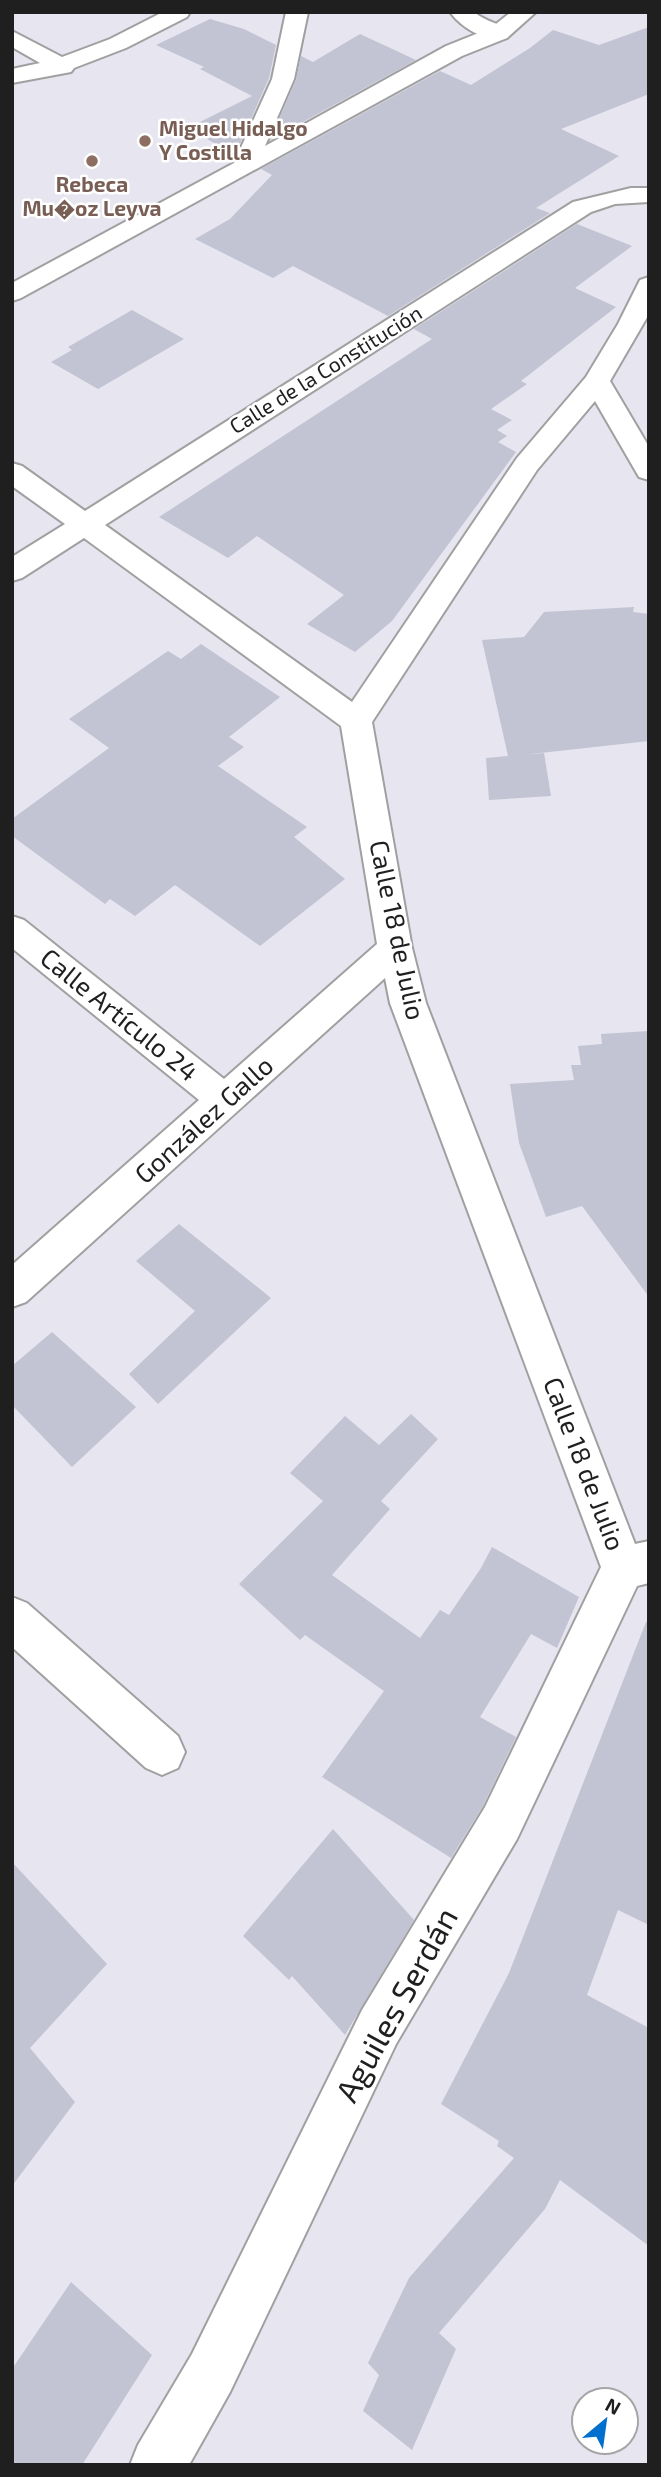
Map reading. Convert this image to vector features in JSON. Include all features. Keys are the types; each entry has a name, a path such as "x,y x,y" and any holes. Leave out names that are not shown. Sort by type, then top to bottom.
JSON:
{"street":[{"path":"12,76 63,66 127,42 179,12"},
{"path":"245,165 283,79 297,12"},
{"path":"12,293 245,165 346,113 454,51 499,33 525,12"},
{"path":"454,51 476,16 499,33"},
{"path":"12,38 63,66"},
{"name":"Calle de la Constitución","path":"12,571 582,207 608,197 649,195"},
{"path":"12,472 355,721 527,464 597,381 631,324 649,285"},
{"path":"597,381 649,471"},
{"name":"Calle 18 de Julio","path":"355,721 395,948 408,1003 636,1565"},
{"name":"Calle Artículo 24","path":"12,929 226,1101"},
{"name":"González Gallo","path":"12,1290 395,948"},
{"name":"Aguiles Serdán","path":"158,2465 211,2373 379,2028 501,1824 636,1565"},
{"path":"12,1618 162,1752"}],"building":[{"path":"210,19 244,29 276,45 269,78 235,155 188,128 252,96 200,69 204,67 156,45"},
{"path":"649,27 649,94 561,129 619,156 536,208 550,213 388,316 293,266 273,278 195,239 230,219 272,175 261,169 440,71 471,85 530,48 553,30 599,45"},
{"path":"360,34 416,60 270,140 296,80 301,56 313,62"},
{"path":"577,224 632,246 575,288 616,307 521,381 527,384 491,409 512,420 497,430 507,436 498,442 516,452 392,621 355,652 307,624 344,595 257,536 228,558 159,517 432,339 414,329"},
{"path":"132,310 184,339 98,389 51,362 72,350 68,347"},
{"path":"634,607 633,612 649,614 649,741 522,755 544,753 551,796 489,800 486,758 508,756 482,640 524,637 544,612"},
{"path":"201,644 280,697 229,737 244,747 218,766 307,827 294,837 345,879 260,946 175,885 135,916 110,899 105,904 12,836 12,819 109,748 69,719 168,651 181,659"},
{"path":"649,1031 649,1297 582,1206 546,1217 519,1143 510,1084 574,1080 571,1065 581,1065 578,1046 602,1044 601,1034"},
{"path":"179,1224 271,1298 158,1404 129,1374 195,1311 136,1261"},
{"path":"52,1332 136,1407 72,1467 12,1405 12,1366"},
{"path":"411,1414 438,1439 381,1501 390,1509 332,1575 420,1638 440,1610 449,1615 492,1547 579,1597 557,1648 531,1634 480,1717 516,1737 483,1806 451,1858 322,1777 384,1691 305,1635 300,1640 239,1584 323,1501 290,1473 345,1416 379,1445"},
{"path":"646,1622 649,1622 649,1925 618,1910 587,1995 649,2028 649,2246 560,2180 545,2209 439,2333 456,2349 412,2450 363,2411 379,2375 368,2363 409,2278 514,2158 497,2146 499,2141 441,2104 509,1973"},
{"path":"333,1829 414,1920 345,2035 292,1976 289,1980 243,1936"},
{"path":"12,1862 107,1964 30,2048 75,2102 12,2186"},
{"path":"71,2282 152,2355 82,2465 12,2465 12,2369"}],"place":[{"name":"Miguel Hidalgo Y Costilla","path":"145,141"},
{"name":"Rebeca Mu�oz Leyva","path":"92,161"}]}
